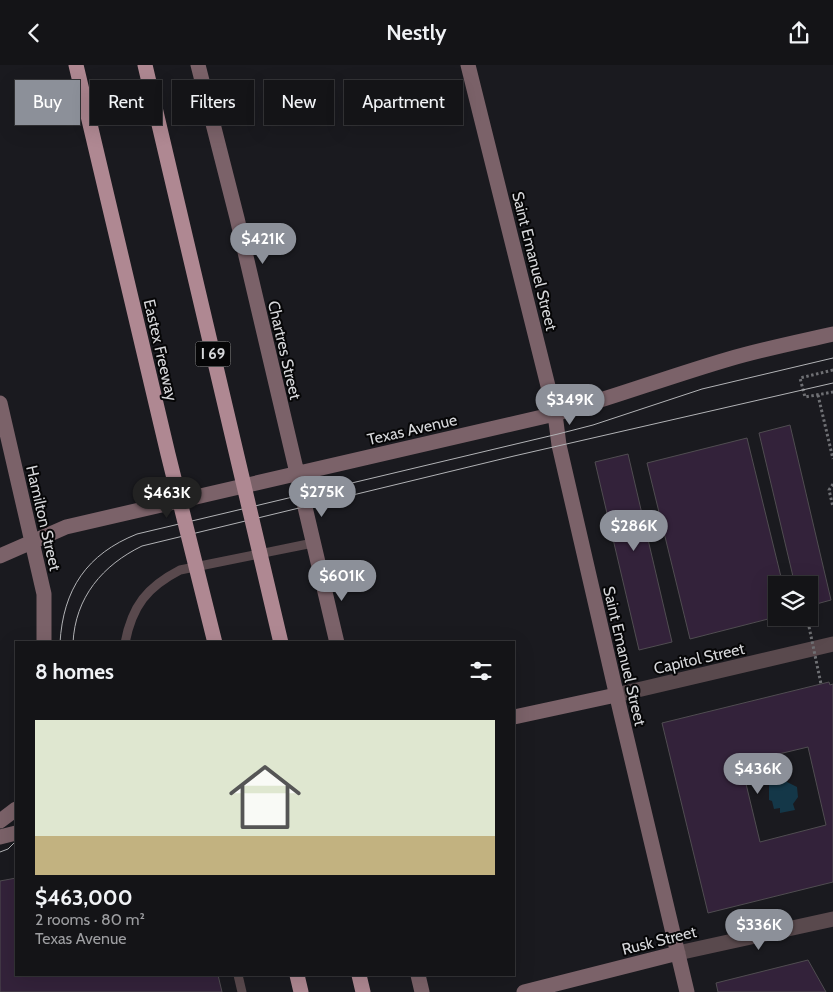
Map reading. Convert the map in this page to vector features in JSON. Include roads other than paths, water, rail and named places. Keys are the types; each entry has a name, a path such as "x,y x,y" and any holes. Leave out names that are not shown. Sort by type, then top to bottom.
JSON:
{"highway":[{"name":"Eastex Freeway","path":"76,65 214,641"},
{"name":"I 69","path":"146,65 281,641"},
{"path":"297,976 301,992"},
{"path":"359,976 363,992"}],"main road":[{"name":"Chartres Street","path":"198,65 237,218 337,641"},
{"name":"Saint Emanuel Street","path":"468,65 555,414 559,445 616,695 687,992"},
{"name":"Texas Avenue","path":"0,556 66,527 555,414 732,358 833,334"},
{"name":"Hamilton Street","path":"0,403 44,593 44,641"},
{"name":"Capitol Street","path":"515,717 616,695"},
{"path":"0,821 15,810"},
{"path":"0,837 15,833"},
{"name":"Rusk Street","path":"524,992 556,988 678,953"},
{"path":"418,976 422,992"}],"street":[{"name":"Capitol Street","path":"616,695 833,644"},
{"name":"Rusk Street","path":"678,953 833,919"}],"lane":[{"path":"125,641 130,618 149,591 161,579 180,570 313,543"},
{"path":"238,976 242,992"}],"water":[{"path":"786,775 787,782 797,787 798,797 793,804 795,810 780,813 780,808 774,809 772,801 769,800 769,785 774,784 773,778"}],"tram line":[{"path":"60,641 66,606 72,590 81,576 91,563 104,552 119,542 137,534 558,434 593,425 702,389 833,358"},
{"path":"73,641 79,611 85,597 94,584 115,563 142,546 514,456 833,383"},
{"path":"0,852 8,849 15,842"}]}
